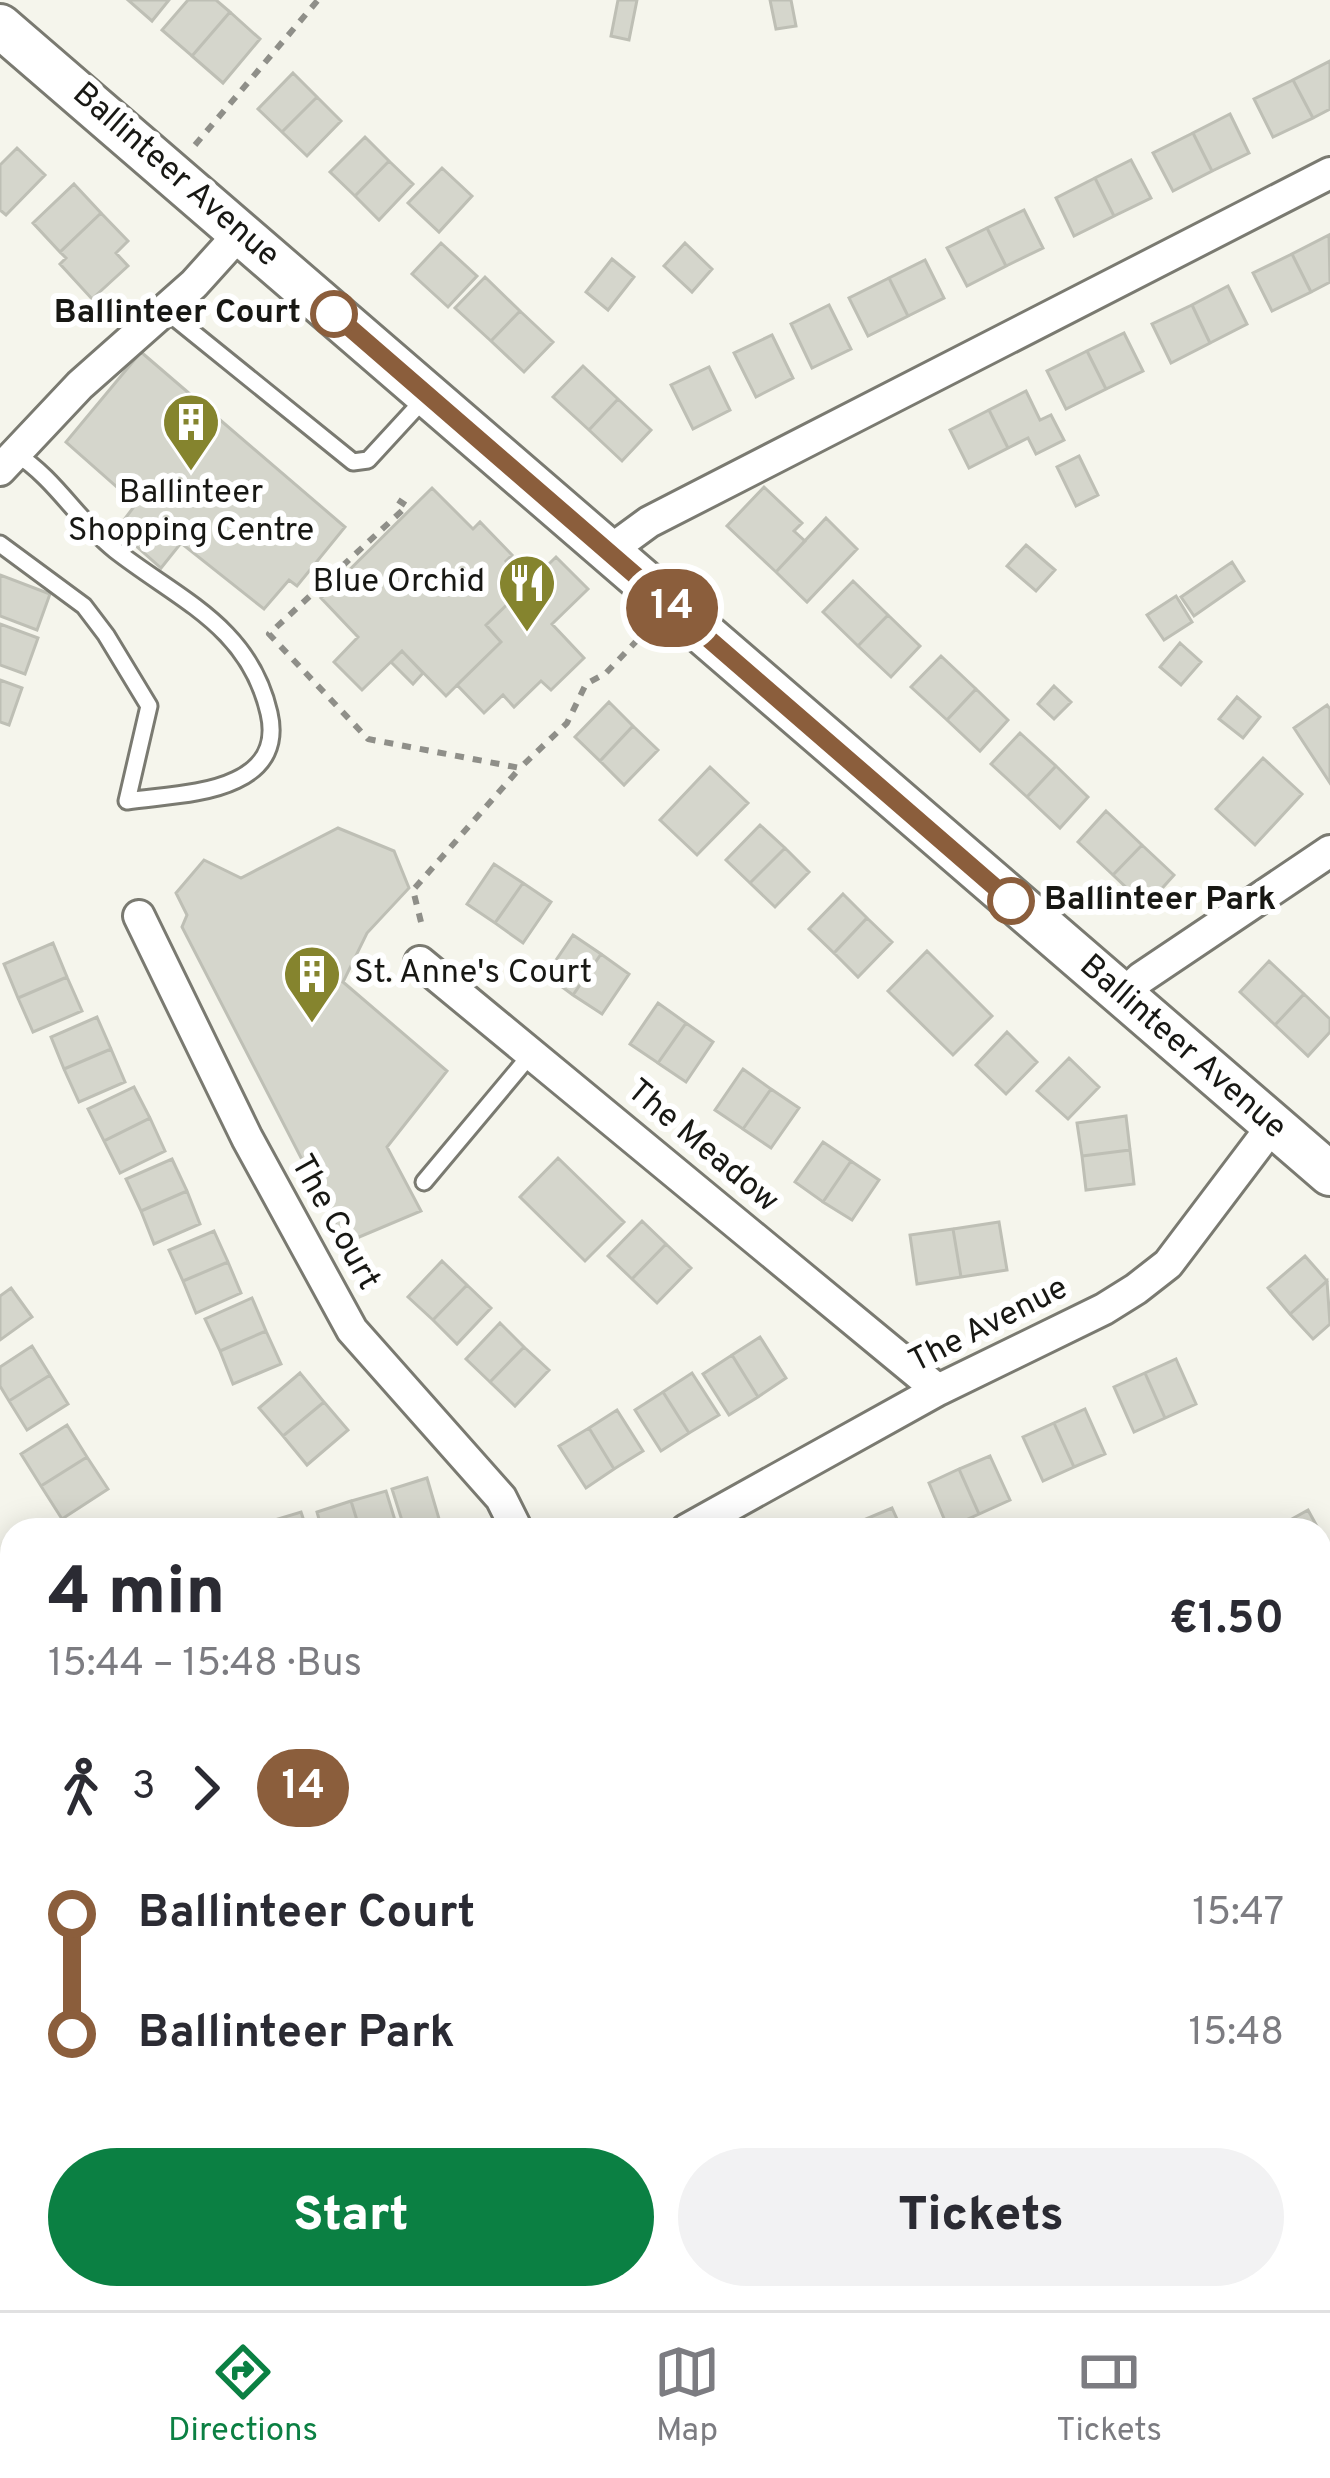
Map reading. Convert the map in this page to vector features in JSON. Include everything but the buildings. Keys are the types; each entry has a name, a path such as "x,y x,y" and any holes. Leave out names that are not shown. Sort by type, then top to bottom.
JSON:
{"street":[{"name":"Ballinteer Avenue","path":"0,26 1330,1174"},
{"path":"608,552 649,522 1330,172"},
{"path":"8,462 80,385 165,310 240,233"},
{"path":"1122,996 1141,978 1330,851"},
{"name":"The Court","path":"139,916 247,1138 352,1330 501,1498 512,1518"},
{"name":"The Meadow","path":"420,962 938,1390"},
{"name":"The Avenue","path":"708,1518 938,1390 1104,1309 1168,1264 1274,1125"}],"lane":[{"path":"165,310 353,462 368,460 428,395"},
{"path":"0,544 84,606 149,706 127,801 236,781 271,750 274,735 267,704 245,653 200,609 92,530 40,469 8,462"},
{"path":"424,1182 532,1053"}],"path":[{"path":"188,152 319,0"},
{"path":"398,500 407,506 269,634 368,739 520,768"},
{"path":"421,922 413,890 520,768 567,723 586,684 606,673 647,630"}],"bus line":[{"name":"14","path":"334,314 1011,901"}],"place":[{"name":"Ballinteer Court","path":"334,314"},
{"name":"Ballinteer Shopping Centre","path":"191,473"},
{"name":"Blue Orchid","path":"527,634"},
{"name":"Ballinteer Park","path":"1011,901"},
{"name":"St. Anne's Court","path":"312,1025"}]}
